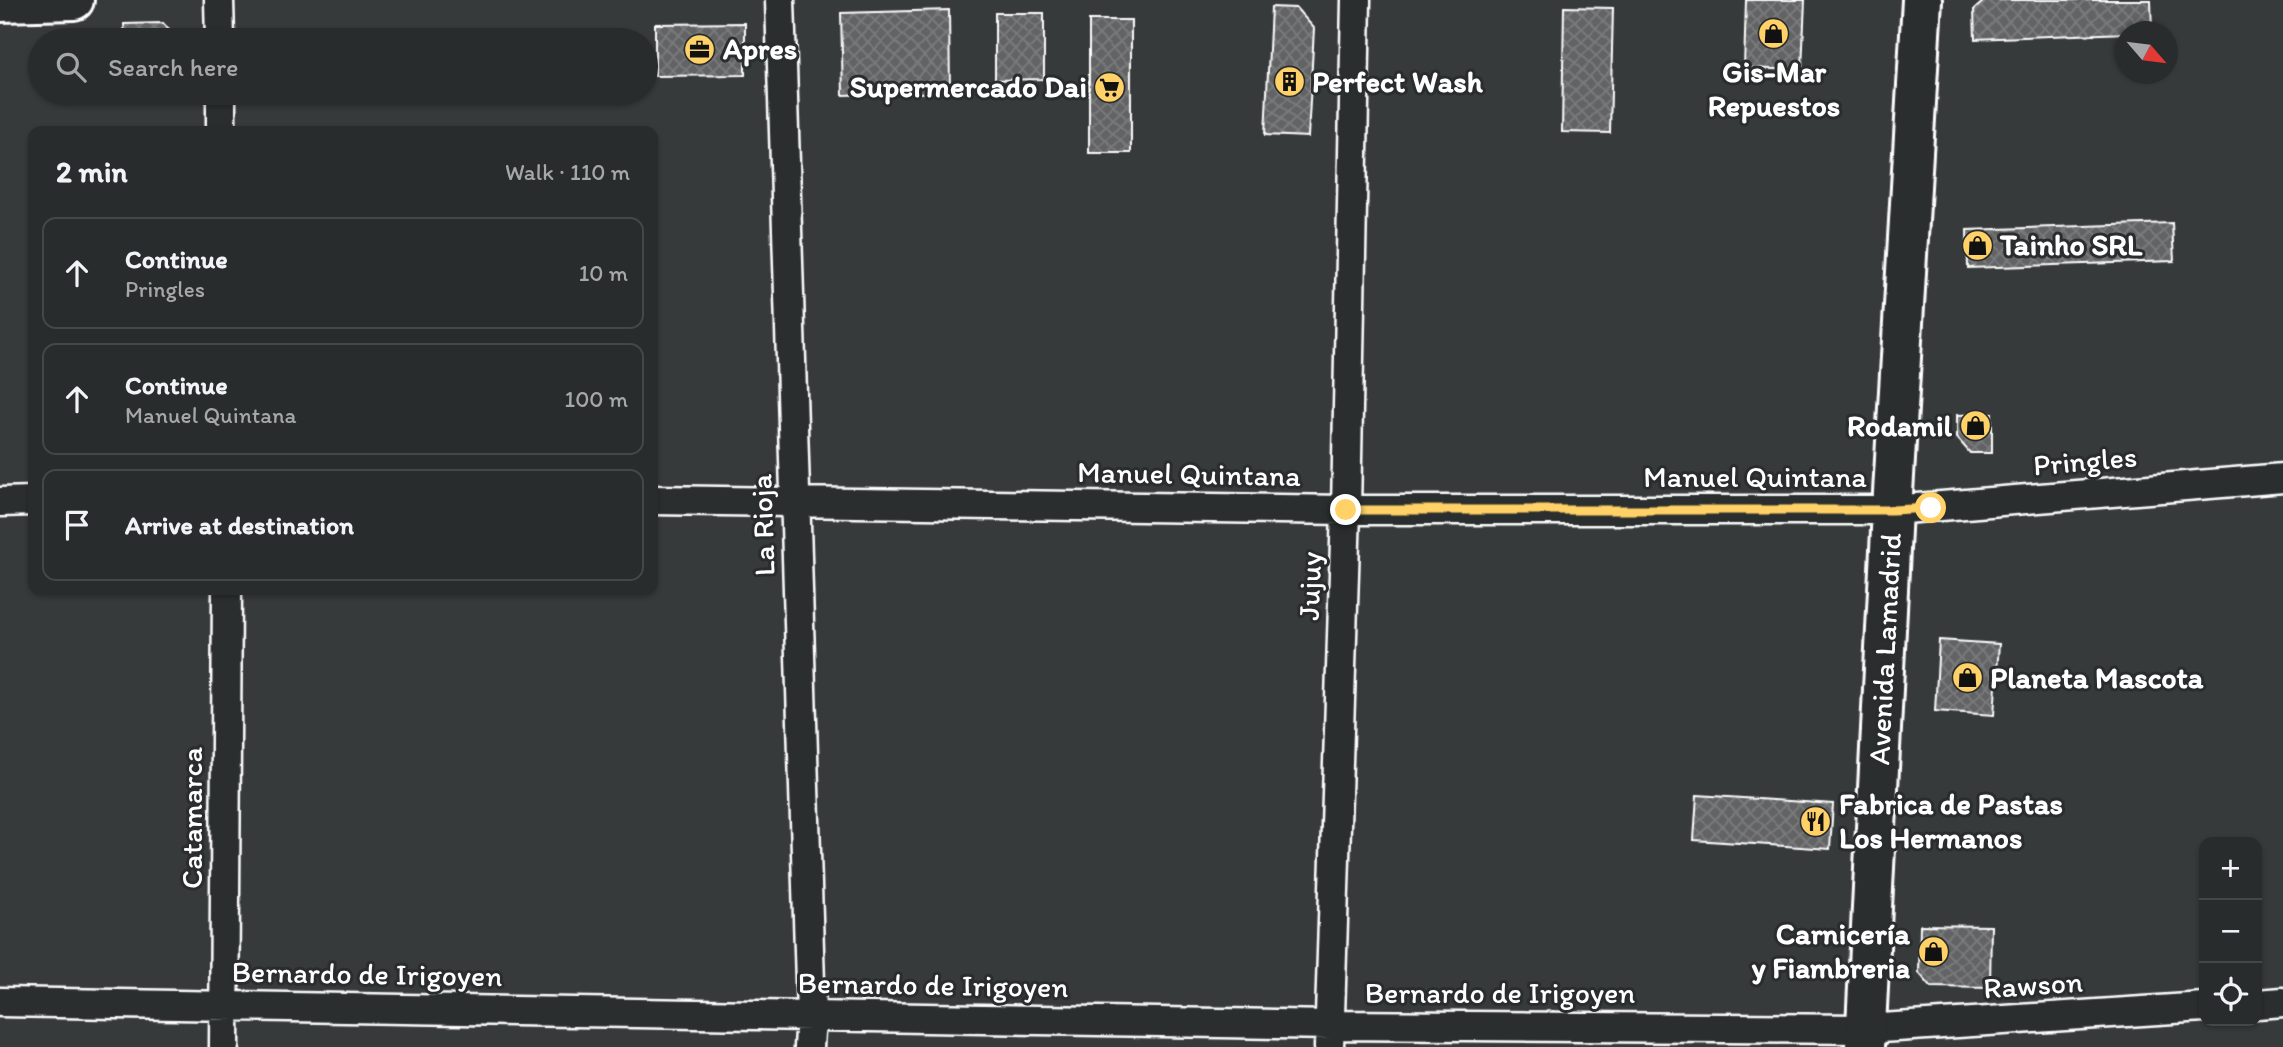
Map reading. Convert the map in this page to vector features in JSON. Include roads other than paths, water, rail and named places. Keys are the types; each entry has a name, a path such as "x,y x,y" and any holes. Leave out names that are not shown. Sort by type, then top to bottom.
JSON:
{"street":[{"path":"0,2 74,0"},
{"path":"219,0 220,28"},
{"name":"La Rioja","path":"780,0 811,1016 809,1047"},
{"name":"Jujuy","path":"1330,1036 1346,510 1356,0"},
{"name":"Avenida Lamadrid","path":"1865,1038 1922,0"},
{"path":"221,105 221,126"},
{"name":"Pringles","path":"1892,510 2283,478"},
{"name":"Manuel Quintana","path":"658,500 1346,510 1892,510"},
{"path":"0,502 28,501"},
{"name":"Catamarca","path":"224,1047 227,595"},
{"name":"Bernardo de Irigoyen","path":"0,1002 811,1016 1330,1036 1865,1038"},
{"path":"2262,1004 2283,1002"},
{"name":"Rawson","path":"1865,1038 2199,1007"}],"place":[{"name":"Gis-Mar Repuestos","path":"1774,34"},
{"name":"Apres","path":"700,49"},
{"name":"Perfect Wash","path":"1289,82"},
{"name":"Supermercado Dai","path":"1110,87"},
{"name":"Tainho SRL","path":"1977,245"},
{"name":"Rodamil","path":"1975,426"},
{"name":"Planeta Mascota","path":"1967,678"},
{"name":"Fabrica de Pastas Los Hermanos","path":"1816,821"},
{"name":"Carnicería y Fiambreria","path":"1933,951"}]}
